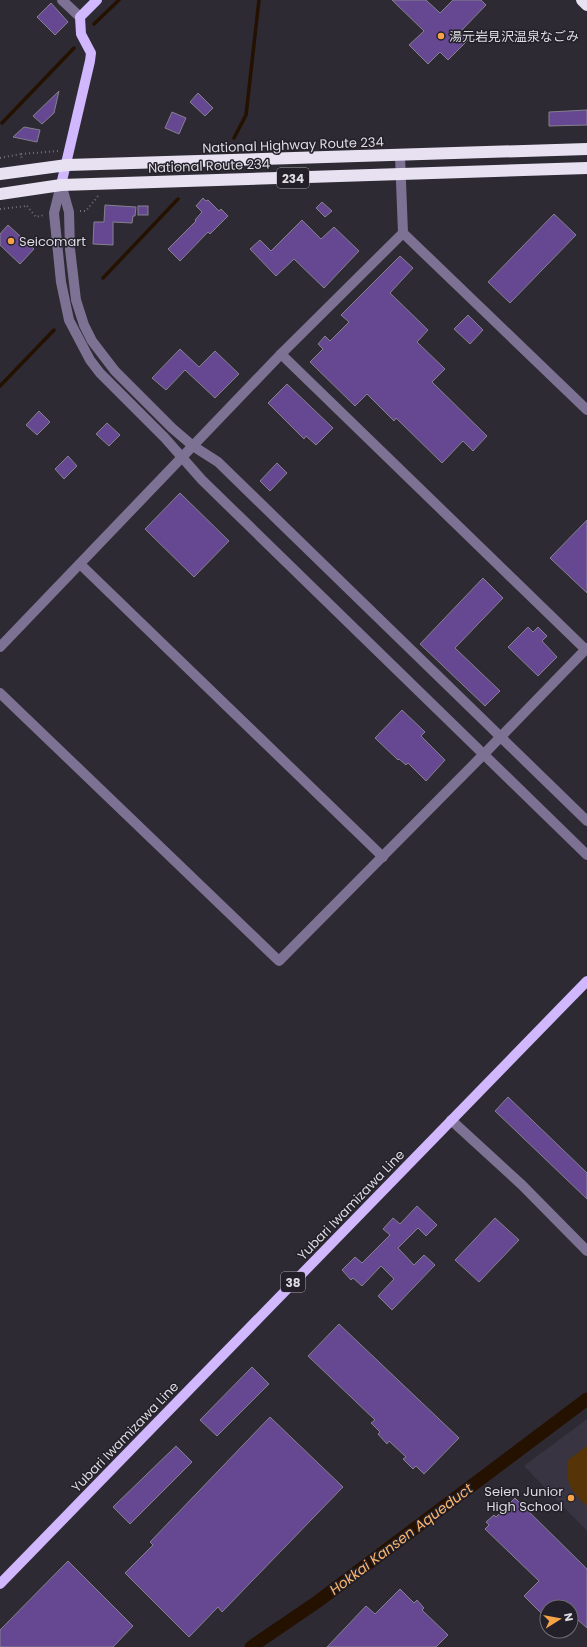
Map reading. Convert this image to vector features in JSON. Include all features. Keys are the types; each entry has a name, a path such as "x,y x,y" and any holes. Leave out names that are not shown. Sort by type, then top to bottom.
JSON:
{"highway":[{"path":"582,0 587,5"},
{"name":"National Highway Route 234","path":"0,174 67,165 400,156 587,149"},
{"name":"National Route 234","path":"0,194 61,185 587,168"}],"main road":[{"path":"61,185 67,165 90,62 91,53 82,34 80,17 98,0"},
{"name":"Yubari Iwamizawa Line","path":"0,1584 587,981"}],"street":[{"path":"62,0 80,17"},
{"path":"400,156 403,234 587,410"},
{"path":"61,185 69,212 71,256 76,300 84,324 92,341 115,371 172,428 193,446 218,462 587,821"},
{"path":"61,185 54,213 61,282 69,320 90,360 100,373 202,480 587,855"},
{"path":"0,647 281,354 403,234"},
{"path":"0,693 279,962 586,648 281,354"},
{"path":"80,564 382,857"},
{"path":"451,1120 522,1185 587,1250"}],"shaded area":[{"name":"Seien Junior High School","path":"587,1419 587,1531 524,1466"},
{"path":"587,1446 587,1506 576,1495 570,1486 568,1481 568,1460"}],"building":[{"name":"湯元岩見沢温泉なごみ","path":"392,0 426,0 440,13 453,0 481,0 486,5 460,32 468,40 448,60 440,52 428,64 409,45 424,31"},
{"path":"51,3 68,22 55,35 37,17"},
{"path":"59,91 54,113 42,124 33,116"},
{"path":"198,93 213,108 205,116 190,102"},
{"path":"587,110 587,125 549,126 549,112"},
{"path":"172,112 186,118 179,134 165,128"},
{"path":"24,127 40,130 37,142 13,137"},
{"path":"203,198 206,201 208,200 219,211 221,209 228,216 210,234 208,232 180,261 168,249 196,221 195,220 202,212 196,206"},
{"path":"322,202 332,211 325,217 316,208"},
{"path":"105,205 136,207 135,216 133,216 132,223 113,222 113,245 93,244 94,222 104,222"},
{"path":"138,206 148,206 148,215 138,215"},
{"path":"554,214 576,235 510,303 488,282"},
{"path":"302,220 321,239 334,227 359,251 324,288 294,259 276,276 250,249 260,240 271,251"},
{"path":"8,225 34,249 20,264 0,245 0,234"},
{"path":"400,256 413,268 390,293 428,330 417,342 445,369 432,382 487,436 473,451 463,441 442,463 396,418 394,421 367,394 355,406 310,362 323,349 318,344 325,336 330,341 349,322 341,315"},
{"path":"468,315 483,330 470,344 454,329"},
{"path":"180,349 199,367 215,351 239,374 215,398 185,370 166,390 152,378"},
{"path":"287,384 333,428 316,445 306,436 304,439 268,403"},
{"path":"39,411 50,422 37,435 26,425"},
{"path":"107,423 120,435 109,446 96,434"},
{"path":"68,456 77,466 64,479 55,469"},
{"path":"277,463 287,473 270,491 260,481"},
{"path":"180,493 229,541 194,577 145,529"},
{"path":"587,520 587,593 550,558"},
{"path":"483,578 503,598 455,648 500,691 485,706 420,644"},
{"path":"528,627 533,632 538,627 547,636 542,641 557,657 538,676 508,647"},
{"path":"402,710 425,732 421,736 445,760 426,781 408,763 406,765 399,759 398,760 375,738"},
{"path":"508,1097 587,1173 587,1199 495,1111"},
{"path":"417,1206 437,1225 426,1236 418,1228 398,1248 414,1265 424,1255 435,1265 392,1310 378,1296 394,1279 381,1266 362,1286 353,1278 351,1280 342,1270 355,1257 362,1263 390,1235 383,1229 393,1218 400,1224"},
{"path":"495,1218 519,1240 479,1282 455,1260"},
{"path":"339,1324 459,1438 424,1474 416,1466 413,1469 403,1459 406,1457 389,1441 387,1444 378,1434 380,1432 371,1423 375,1420 308,1356"},
{"path":"252,1367 269,1384 217,1436 200,1420"},
{"path":"270,1417 343,1487 222,1612 218,1607 189,1637 125,1573 153,1545 150,1542"},
{"path":"176,1446 192,1462 130,1524 113,1507"},
{"path":"515,1498 587,1569 587,1628 579,1621 579,1599 539,1599 539,1611 524,1596 539,1581 485,1529 489,1525 486,1522 494,1515 496,1517"},
{"path":"68,1561 133,1626 113,1647 0,1647 0,1630"},
{"path":"400,1589 414,1603 417,1600 424,1608 422,1610 448,1635 436,1647 327,1647 366,1606 375,1614"}],"waterway":[{"path":"94,24 119,0"},
{"path":"234,138 246,115 259,0"},
{"path":"2,123 74,48"},
{"path":"103,278 178,199"},
{"path":"0,386 54,330"},
{"name":"Hokkai Kansen Aqueduct","path":"251,1647 317,1602 587,1399"}],"place":[{"name":"湯元岩見沢温泉なごみ","path":"441,36"},
{"name":"Seicomart","path":"11,241"},
{"name":"Seien Junior High School","path":"571,1498"}]}
